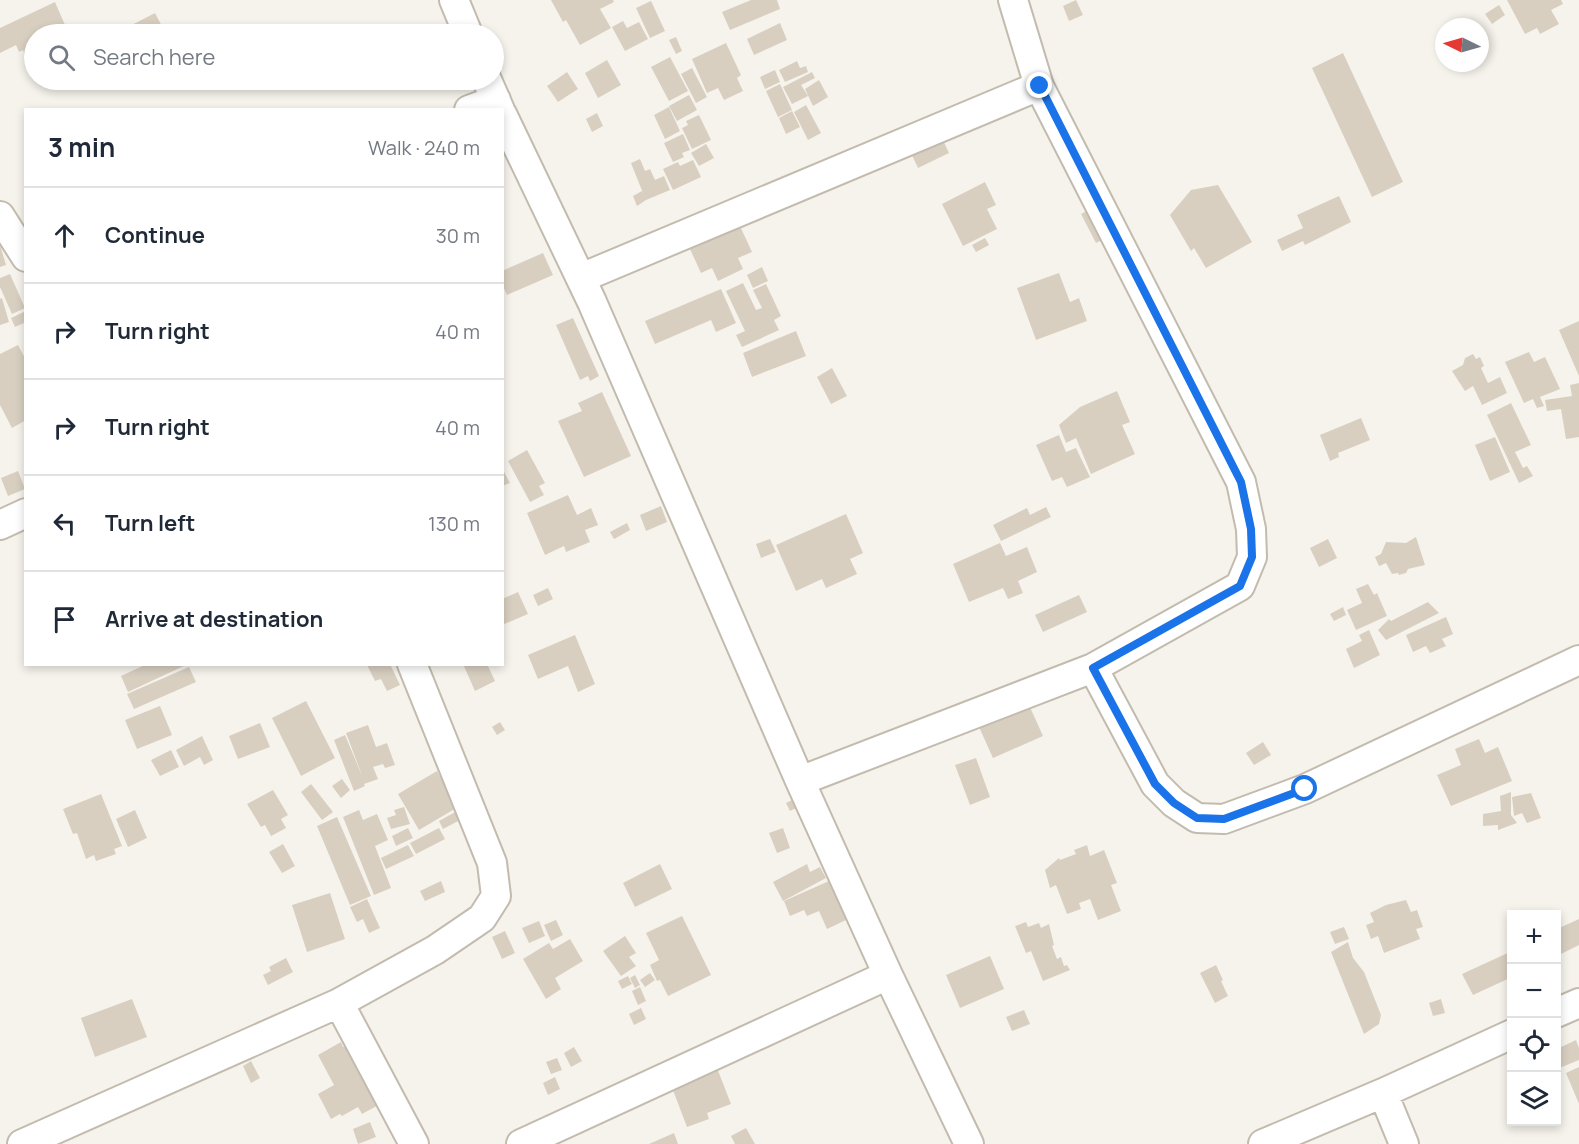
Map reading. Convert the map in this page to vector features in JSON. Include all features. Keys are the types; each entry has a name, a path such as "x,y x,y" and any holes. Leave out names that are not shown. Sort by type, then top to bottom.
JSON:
{"street":[{"path":"453,0 464,24"},
{"path":"800,781 1093,668 1240,586 1252,557 1251,529 1241,482 1040,86 1013,0"},
{"path":"581,278 1040,86"},
{"path":"475,108 496,101"},
{"path":"504,118 581,278 800,781 888,975 969,1144"},
{"path":"0,216 24,254"},
{"path":"0,525 24,514"},
{"path":"1093,668 1155,784 1174,803 1197,818 1224,819 1305,789 1579,660"},
{"path":"22,1144 339,1003 435,950 482,918 496,896 492,863 413,666"},
{"path":"521,1144 888,975"},
{"path":"339,1003 414,1144"},
{"path":"1561,1011 1579,1003"},
{"path":"1263,1144 1383,1093 1507,1036"},
{"path":"1383,1093 1404,1144"}],"building":[{"path":"551,0 613,0 614,2 600,9 611,28 580,45 566,20 563,22"},
{"path":"751,0 777,0 780,9 730,30 722,12"},
{"path":"1076,0 1083,15 1069,21 1063,6"},
{"path":"1507,0 1561,0 1563,4 1551,10 1559,24 1540,34 1537,28 1525,34"},
{"path":"651,1 665,31 650,38 636,8"},
{"path":"55,2 65,24 24,24 24,52 23,50 19,52 16,45 0,53 0,28"},
{"path":"1499,5 1505,15 1492,24 1485,14"},
{"path":"155,13 161,24 134,24"},
{"path":"623,21 627,28 639,22 648,39 625,51 612,27"},
{"path":"780,23 787,40 754,55 747,39"},
{"path":"676,37 682,51 676,54 669,40"},
{"path":"726,43 741,75 737,78 743,91 724,100 718,88 707,93 692,59"},
{"path":"1343,53 1403,182 1372,197 1312,68"},
{"path":"670,57 688,91 669,101 651,67"},
{"path":"607,60 621,85 598,98 585,73"},
{"path":"797,61 800,68 806,66 808,72 785,82 779,70"},
{"path":"692,68 707,97 696,103 681,74"},
{"path":"775,70 780,82 765,89 760,77"},
{"path":"567,72 578,89 558,102 547,86"},
{"path":"812,72 815,78 801,85 808,96 792,104 783,87"},
{"path":"819,80 828,97 813,106 805,89"},
{"path":"780,84 792,110 778,117 766,91"},
{"path":"689,95 697,110 677,121 669,106"},
{"path":"806,105 821,133 808,140 794,112"},
{"path":"669,107 680,131 665,139 654,115"},
{"path":"792,111 800,127 786,134 779,118"},
{"path":"597,113 603,126 592,132 586,119"},
{"path":"699,115 711,140 692,149 682,128 688,125 686,121"},
{"path":"683,134 690,150 682,153 684,157 673,162 664,143"},
{"path":"941,136 949,153 918,168 910,151"},
{"path":"706,144 714,158 699,166 691,153"},
{"path":"640,159 645,171 650,169 655,180 664,176 670,190 637,206 633,196 642,191 645,198 631,163"},
{"path":"693,160 701,177 673,190 663,169 678,162 680,166"},
{"path":"985,182 996,205 987,209 997,229 963,246 942,204"},
{"path":"1218,185 1252,242 1206,268 1194,248 1191,251 1170,215 1191,190"},
{"path":"1339,196 1351,222 1305,245 1303,241 1282,251 1277,240 1303,228 1297,215"},
{"path":"1096,206 1110,236 1096,243 1081,214"},
{"path":"739,224 752,252 738,258 743,269 718,281 712,268 701,273 690,249 701,244 698,237"},
{"path":"985,238 989,245 976,252 972,245"},
{"path":"0,245 6,265 0,267"},
{"path":"543,253 553,275 507,295 504,288 504,270"},
{"path":"762,267 768,281 753,288 747,275"},
{"path":"1059,273 1070,302 1079,298 1087,321 1036,340 1017,288"},
{"path":"10,274 24,308 12,314 0,287 0,278"},
{"path":"743,283 756,310 762,308 753,290 766,284 781,316 774,320 779,330 742,347 736,335 745,331 726,291"},
{"path":"721,289 736,323 716,332 711,320 655,344 645,321"},
{"path":"2,298 9,322 0,325 0,299"},
{"path":"24,312 24,323 15,327 11,318"},
{"path":"573,318 599,376 590,381 588,376 580,380 556,325"},
{"path":"1579,321 1579,376 1559,330"},
{"path":"796,331 806,356 752,377 743,353"},
{"path":"18,345 24,356 24,421 12,428 0,405 0,354"},
{"path":"1529,352 1534,362 1545,357 1560,389 1540,397 1544,406 1537,408 1533,399 1524,403 1505,362"},
{"path":"1473,354 1476,359 1480,357 1484,366 1481,368 1488,383 1500,377 1507,393 1482,405 1473,386 1465,391 1452,371 1463,365 1465,358"},
{"path":"832,368 847,396 831,404 817,377"},
{"path":"1579,383 1579,437 1566,439 1561,409 1547,411 1545,400 1572,396 1570,385"},
{"path":"1117,391 1130,422 1122,425 1135,454 1091,474 1076,438 1066,443 1059,425 1080,407"},
{"path":"602,392 631,456 584,477 558,421 582,411 578,403"},
{"path":"1511,403 1531,445 1515,452 1523,468 1527,466 1533,476 1519,483 1487,415"},
{"path":"1361,418 1370,440 1338,453 1339,457 1330,461 1320,435"},
{"path":"1059,435 1066,452 1076,448 1090,477 1067,487 1062,477 1052,481 1036,445"},
{"path":"1495,437 1510,472 1490,481 1475,445"},
{"path":"527,450 545,483 539,486 544,495 530,502 508,461"},
{"path":"18,471 24,489 8,496 1,478"},
{"path":"504,472 510,483 504,485"},
{"path":"568,495 577,515 591,508 598,525 585,530 590,542 566,552 564,546 545,555 527,513"},
{"path":"661,506 667,522 646,531 640,515"},
{"path":"1046,507 1051,517 1001,541 993,525 1027,508 1030,515"},
{"path":"846,514 863,553 850,559 857,574 826,588 822,579 796,591 776,545"},
{"path":"627,523 630,530 614,539 610,532"},
{"path":"1416,537 1425,565 1408,569 1406,573 1399,575 1398,573 1392,574 1386,563 1379,566 1375,557 1381,554 1386,542 1406,543"},
{"path":"770,539 776,552 761,558 756,544"},
{"path":"1328,539 1337,558 1319,567 1310,548"},
{"path":"1000,543 1006,556 1027,547 1037,572 1018,581 1023,593 1008,599 1003,588 969,602 953,564"},
{"path":"1368,584 1374,595 1377,593 1387,616 1356,630 1347,610 1362,603 1356,589"},
{"path":"548,588 553,599 538,606 533,595"},
{"path":"518,592 528,614 504,624 504,598"},
{"path":"1079,595 1087,612 1043,632 1035,615"},
{"path":"1428,602 1439,613 1386,640 1378,630 1389,619 1391,621"},
{"path":"1343,607 1346,615 1334,621 1330,614"},
{"path":"1446,617 1453,634 1442,639 1446,646 1430,653 1426,646 1413,652 1406,635"},
{"path":"1369,630 1380,655 1354,668 1346,649 1362,641 1359,635"},
{"path":"575,635 595,684 578,692 568,666 538,679 528,655"},
{"path":"143,666 184,666 128,692 121,676"},
{"path":"368,666 391,666 400,685 387,691 381,679 375,681"},
{"path":"464,666 488,666 495,681 475,691"},
{"path":"189,667 196,682 134,709 127,694"},
{"path":"306,701 335,758 301,776 272,718"},
{"path":"1029,705 1043,736 993,758 979,727"},
{"path":"160,706 172,735 137,749 125,720"},
{"path":"500,722 505,730 497,735 492,727"},
{"path":"260,723 270,747 238,759 229,736"},
{"path":"368,725 376,747 387,743 395,765 385,768 383,764 373,767 378,779 354,791 334,740 345,735 363,778 346,733"},
{"path":"202,736 213,760 204,765 200,757 184,766 176,750"},
{"path":"1479,739 1485,753 1498,747 1512,781 1451,806 1437,775 1461,765 1455,749"},
{"path":"1263,742 1271,755 1254,765 1246,753"},
{"path":"171,750 179,767 160,776 151,760"},
{"path":"976,758 990,797 970,805 955,765"},
{"path":"437,771 444,783 451,780 458,807 419,830 398,794"},
{"path":"342,779 350,790 341,798 332,786"},
{"path":"311,784 333,812 322,820 301,792"},
{"path":"273,790 288,815 281,819 286,828 271,836 265,825 261,827 247,804"},
{"path":"1511,792 1511,815 1517,823 1498,830 1498,825 1483,826 1483,814 1501,811 1500,796"},
{"path":"1531,793 1541,818 1527,823 1522,813 1514,816 1512,797"},
{"path":"101,794 122,846 114,849 116,854 96,861 94,855 86,859 77,833 73,834 63,809"},
{"path":"794,799 798,807 790,811 786,803"},
{"path":"404,807 410,824 391,829 387,818 396,815 394,810"},
{"path":"135,810 147,838 128,847 116,819"},
{"path":"359,810 363,820 377,814 388,840 375,846 391,888 374,895 343,817"},
{"path":"457,811 462,819 443,829 439,821"},
{"path":"337,817 371,896 350,905 317,826"},
{"path":"408,828 413,838 396,846 392,836"},
{"path":"439,828 445,839 416,854 410,843"},
{"path":"783,828 790,848 777,853 769,833"},
{"path":"283,844 295,866 282,873 269,852"},
{"path":"408,845 414,856 386,869 381,858"},
{"path":"1087,845 1090,856 1104,850 1117,883 1111,885 1121,911 1098,920 1090,899 1079,903 1081,909 1067,914 1056,885 1050,888 1045,870 1059,858 1060,860 1076,854 1074,850"},
{"path":"660,864 672,889 635,907 623,883"},
{"path":"807,864 810,872 820,867 826,878 783,901 773,882"},
{"path":"441,881 445,892 425,901 420,891"},
{"path":"829,881 846,920 827,929 819,911 807,916 804,910 790,916 784,901"},
{"path":"330,893 345,939 307,952 292,905"},
{"path":"367,899 380,928 369,933 363,919 357,922 350,907"},
{"path":"1406,900 1411,912 1417,910 1423,927 1416,929 1420,939 1384,953 1378,936 1371,939 1366,925 1374,922 1370,913 1386,905"},
{"path":"682,916 711,975 668,996 660,980 657,981 650,965 659,960 646,933"},
{"path":"1579,919 1579,945 1561,954 1561,927"},
{"path":"556,920 563,935 551,941 544,925"},
{"path":"539,921 545,936 529,943 522,928"},
{"path":"1026,922 1028,927 1039,923 1041,928 1049,924 1054,945 1052,946 1057,959 1061,957 1064,966 1067,965 1070,970 1043,981 1031,951 1026,953 1015,926"},
{"path":"1344,927 1349,939 1335,944 1330,932"},
{"path":"505,931 515,953 502,959 492,937"},
{"path":"625,936 636,953 629,957 636,966 621,976 603,951"},
{"path":"570,939 583,961 555,978 561,989 546,999 523,959 549,943 553,949"},
{"path":"1348,942 1353,958 1364,972 1381,1015 1379,1024 1364,1034 1331,952"},
{"path":"1507,953 1507,979 1473,995 1462,974"},
{"path":"990,956 1004,989 960,1008 946,975"},
{"path":"286,958 293,972 268,985 263,975 271,971 269,967"},
{"path":"1216,965 1228,996 1215,1003 1200,973"},
{"path":"650,973 655,980 645,987 640,980"},
{"path":"635,975 640,985 635,988 630,978"},
{"path":"628,976 632,984 622,989 618,981"},
{"path":"640,987 646,1001 638,1005 632,991"},
{"path":"132,999 147,1037 95,1057 81,1018"},
{"path":"1441,999 1445,1013 1433,1016 1429,1003"},
{"path":"641,1008 646,1019 634,1025 629,1014"},
{"path":"1024,1010 1030,1024 1012,1031 1006,1017"},
{"path":"1576,1040 1579,1060 1561,1067 1561,1047"},
{"path":"341,1042 343,1047 350,1043 384,1102 362,1114 358,1107 331,1119 318,1094 334,1085 318,1055"},
{"path":"574,1047 582,1061 571,1067 564,1053"},
{"path":"557,1058 562,1070 551,1074 546,1062"},
{"path":"251,1061 260,1078 251,1083 243,1066"},
{"path":"1579,1067 1579,1104 1566,1073"},
{"path":"717,1068 731,1104 707,1113 709,1119 687,1127 671,1085"},
{"path":"555,1077 560,1089 548,1095 543,1083"},
{"path":"370,1122 376,1137 358,1144 353,1129"},
{"path":"746,1128 755,1144 735,1144 731,1136"},
{"path":"674,1133 678,1144 649,1144"}],"route":[{"path":"1040,86 1241,482 1251,529 1252,557 1240,586 1093,668 1155,784 1174,803 1197,818 1224,819 1305,789"}]}
